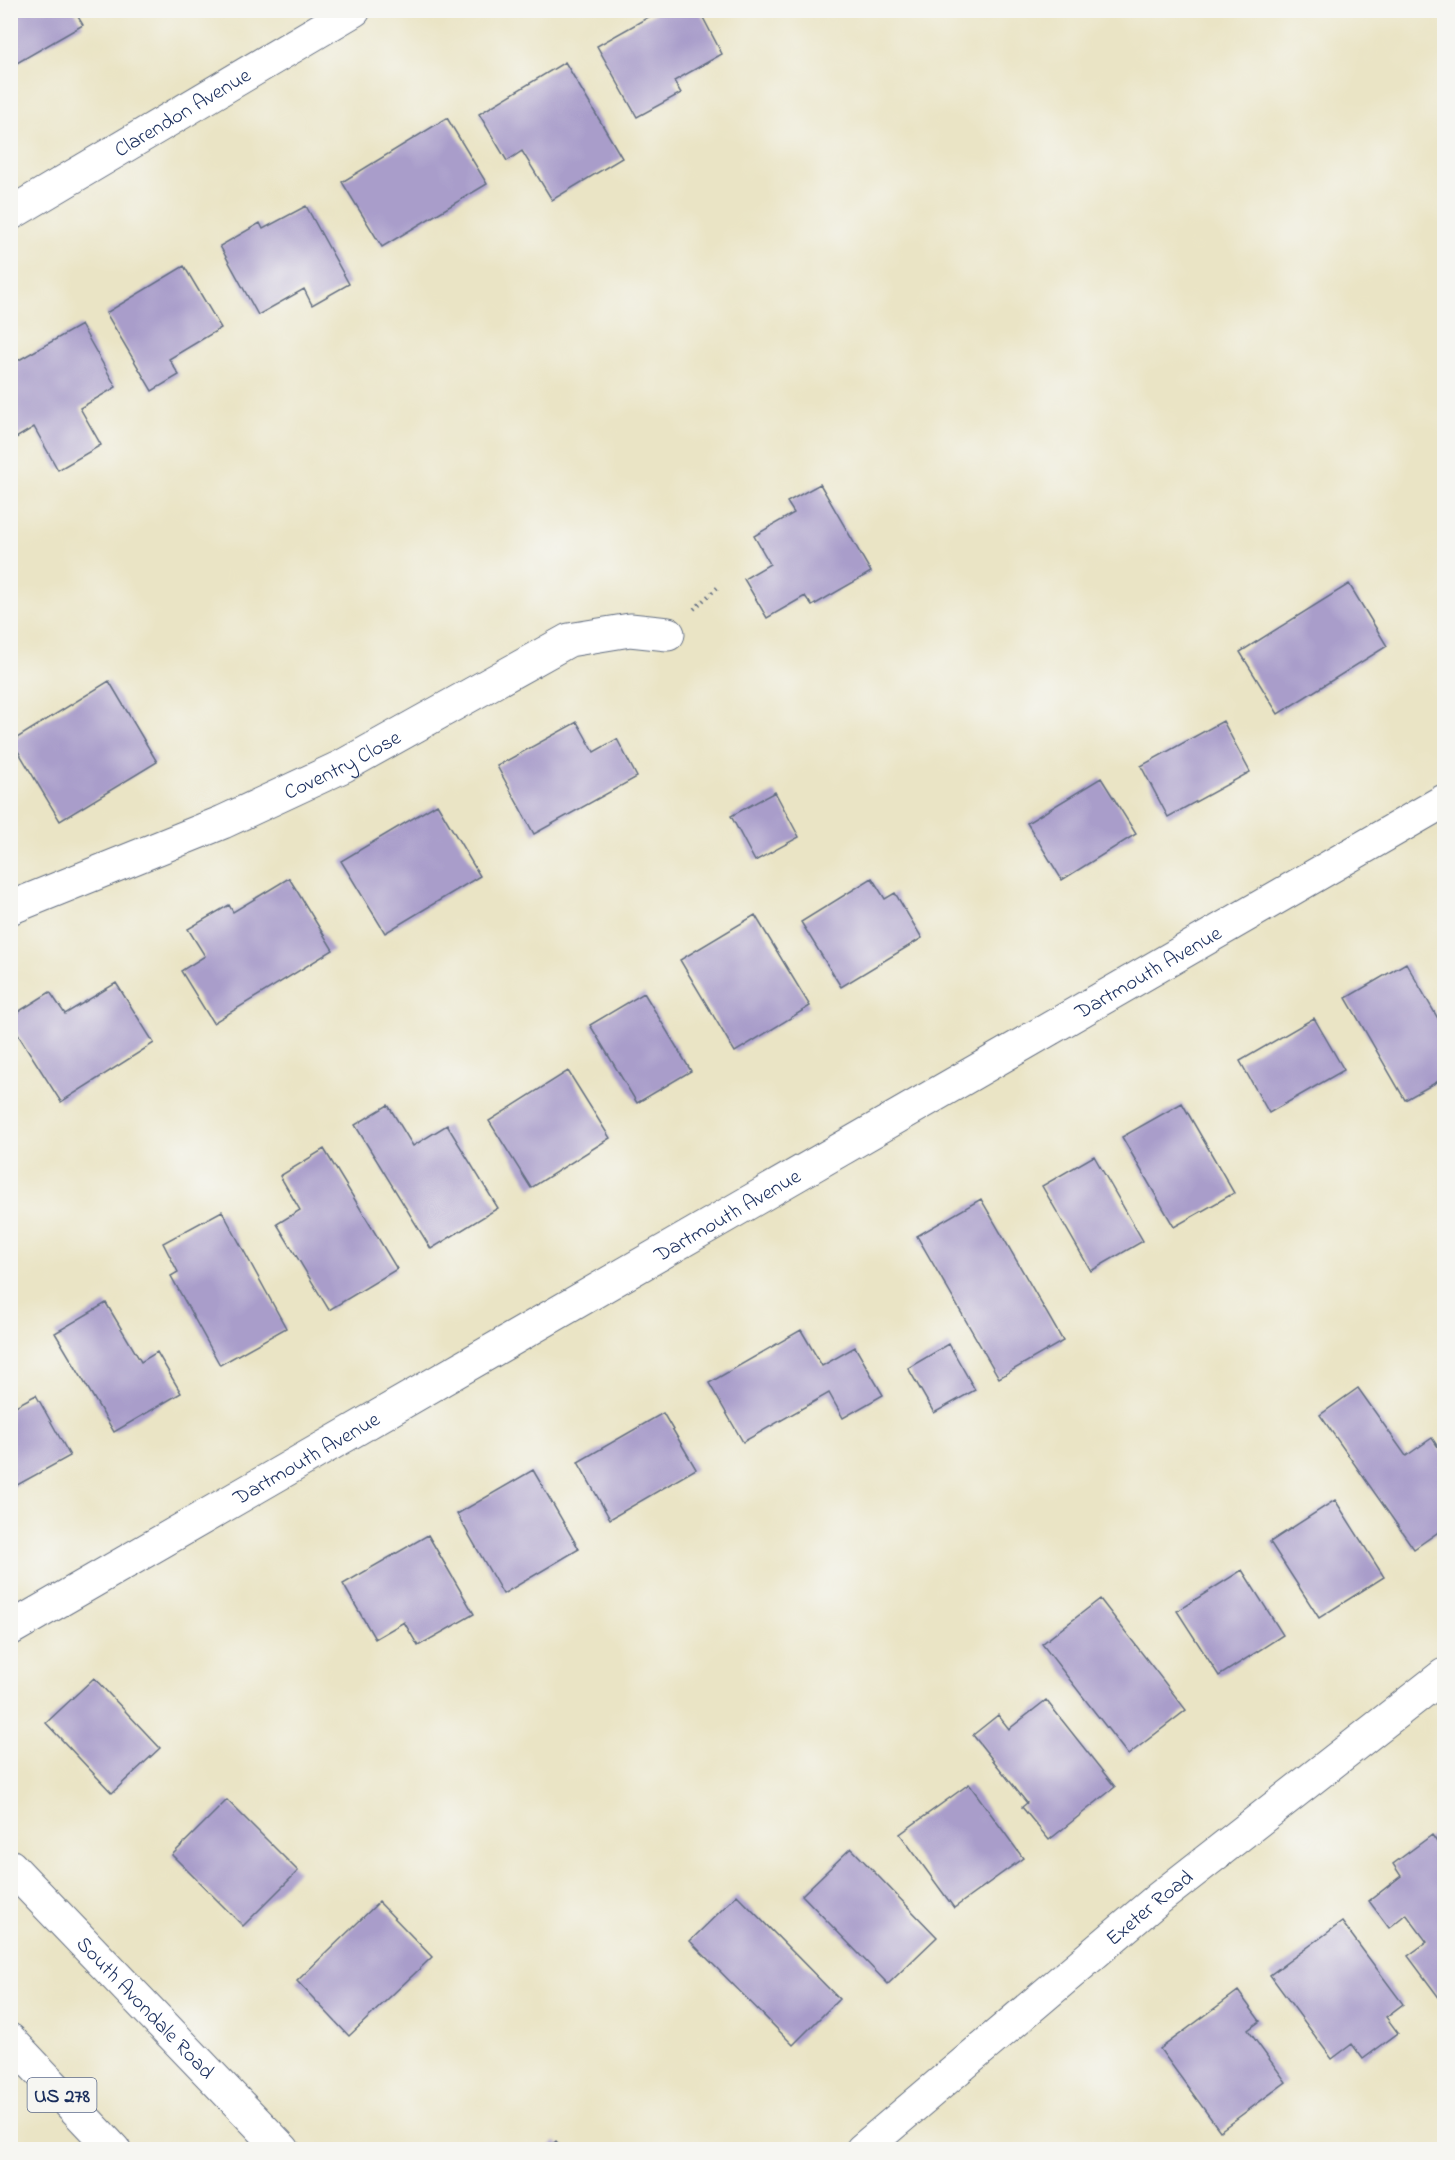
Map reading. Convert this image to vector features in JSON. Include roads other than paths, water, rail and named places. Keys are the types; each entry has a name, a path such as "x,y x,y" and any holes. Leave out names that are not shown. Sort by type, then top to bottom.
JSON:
{"street":[{"name":"Clarendon Avenue","path":"10,214 354,10"},
{"name":"Coventry Close","path":"10,908 223,822 344,766 569,640 630,630 668,633"},
{"name":"Dartmouth Avenue","path":"10,1629 1444,801"},
{"name":"Exeter Road","path":"861,2150 1158,1899 1444,1675"},
{"name":"South Avondale Road","path":"10,1866 283,2150"},
{"name":"US 278","path":"10,2040 114,2150"}]}
